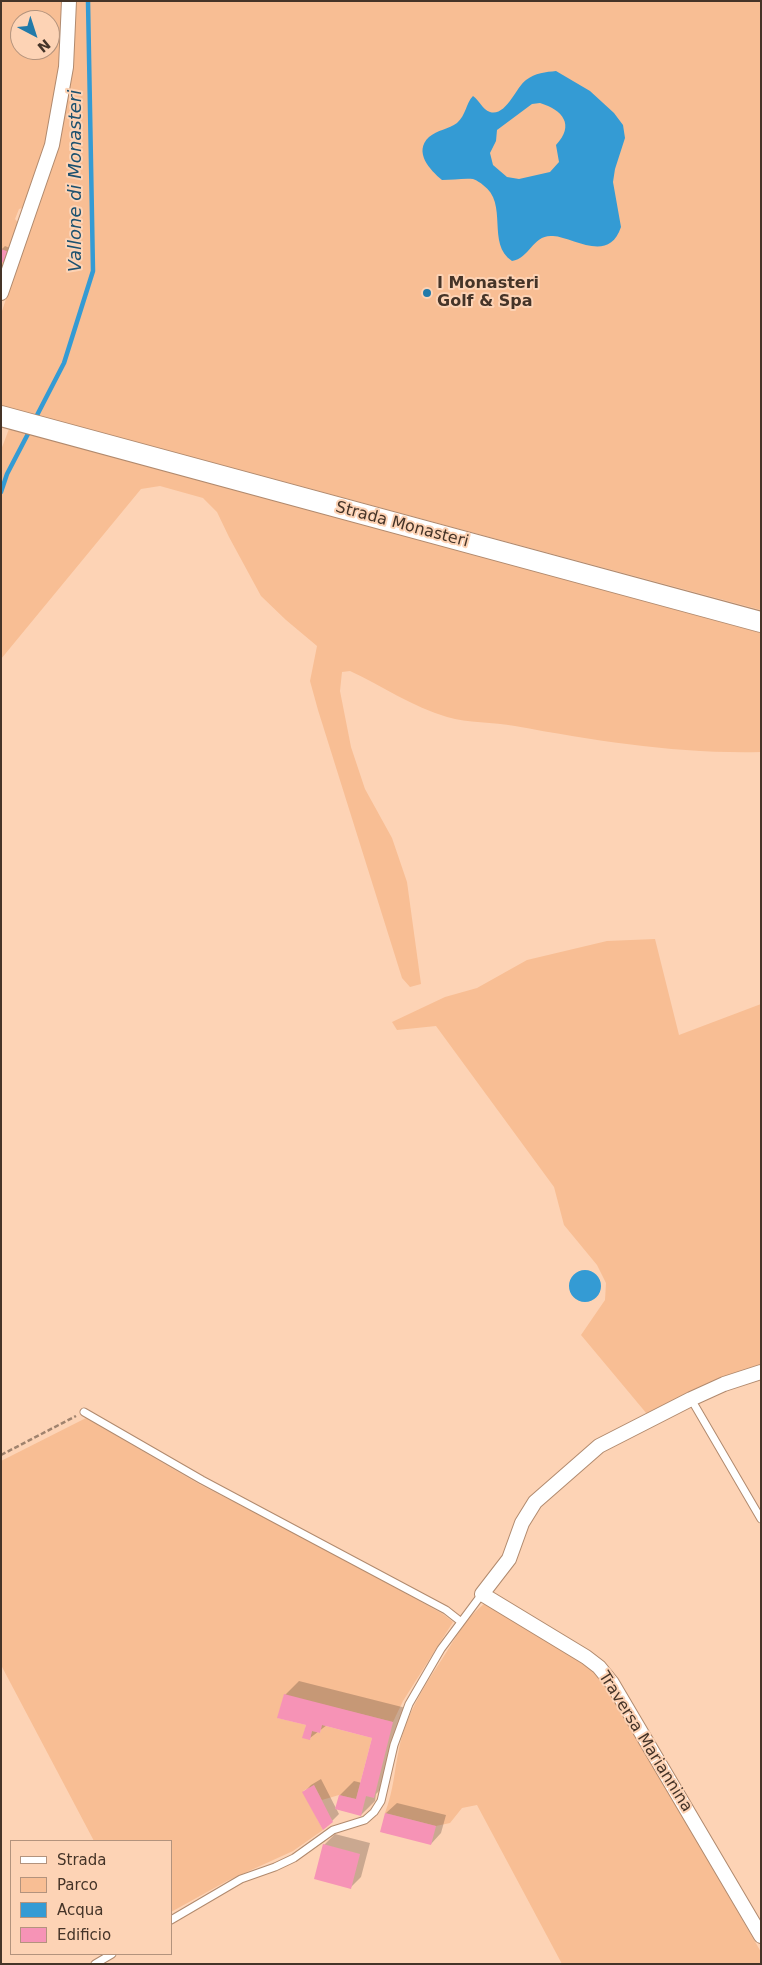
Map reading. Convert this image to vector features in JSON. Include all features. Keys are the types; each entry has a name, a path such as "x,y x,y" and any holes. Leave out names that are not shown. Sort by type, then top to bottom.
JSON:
{"main road":[{"name":"Strada Monasteri","path":"1,416 761,622"}],"street":[{"path":"1,293 52,145 66,67 68,1"},
{"path":"482,1594 509,1559 522,1523 535,1502 599,1446 691,1399 724,1384 761,1372"},
{"name":"Traversa Mariannina","path":"482,1594 586,1657 599,1667 612,1683 761,1936"}],"lane":[{"path":"691,1399 761,1519"},
{"path":"84,1412 202,1480 446,1610 460,1621"},
{"path":"172,1919 241,1879 294,1858 332,1830 365,1820 374,1812 381,1801 394,1745 409,1704 460,1621 482,1594"},
{"path":"94,1964 110,1955"}],"path":[{"path":"1,1454 84,1412"}],"green space":[{"path":"1,1 62,1 60,62 51,121 44,154 26,207 19,209 15,219 19,224 1,274"},
{"name":"I Monasteri Golf & Spa","path":"73,1 761,1 761,610 47,418 42,437 761,633 761,752 668,749 455,719 422,708 350,671 342,672 340,691 351,747 365,789 392,838 407,882 421,984 410,987 402,978 318,710 310,681 317,646 261,596 217,512 203,498 160,486 141,489 1,659 1,450 9,429 1,426 1,314 57,146 68,96"},
{"path":"655,939 679,1035 761,1004 761,1367 647,1414 581,1335 605,1300 606,1283 597,1265 564,1225 554,1187 436,1026 397,1030 392,1022 445,997 477,988 527,960 607,941"},
{"path":"86,1418 199,1484 329,1551 443,1614 453,1622 403,1701 393,1722 284,1695 278,1718 306,1725 303,1738 310,1739 312,1731 320,1733 322,1725 372,1738 356,1799 339,1795 322,1800 314,1785 303,1791 323,1830 293,1851 227,1881 172,1911 172,1840 93,1840 1,1665 1,1461"},
{"path":"484,1604 489,1604 588,1665 607,1686 761,1952 761,1964 562,1964 477,1805 462,1808 450,1823 436,1826 385,1813 402,1736 411,1712 457,1635 472,1615"}],"water":[{"path":"556,71 590,91 614,113 623,125 625,138 613,182 621,227 615,238 608,244 599,246 590,246 561,237 546,236 536,242 523,256 512,261 504,254 500,244 497,212 491,193 482,184 473,179 442,180 428,166 425,160 423,155 424,143 432,135 457,123 473,96 487,111 496,112 506,106 526,80 537,74","holes":["540,103 548,106 564,119 565,131 556,145 559,162 550,172 519,179 507,177 493,165 490,153 496,141 497,130 532,104"]},
{"path":"585,1270 596,1275 601,1286 596,1297 585,1302 574,1297 569,1286 574,1275"}],"building":[{"path":"1,249 9,252 5,263 1,262"},
{"path":"284,1694 393,1722 374,1798 366,1796 361,1816 335,1809 339,1795 356,1799 372,1738 322,1725 320,1733 312,1731 310,1740 302,1738 306,1725 277,1718"},
{"path":"314,1785 333,1822 323,1830 302,1792"},
{"path":"385,1813 436,1826 431,1845 380,1832"},
{"path":"323,1844 360,1854 351,1889 314,1879"}],"waterway":[{"name":"Vallone di Monasteri","path":"34,421 64,363 93,271 88,1"},
{"name":"Vallone di Monasteri","path":"1,492 7,474 30,430"}],"place":[{"name":"I Monasteri Golf & Spa","path":"427,293"}]}
